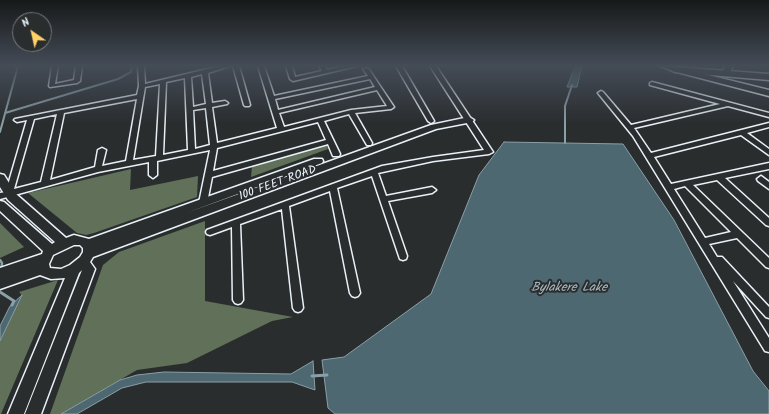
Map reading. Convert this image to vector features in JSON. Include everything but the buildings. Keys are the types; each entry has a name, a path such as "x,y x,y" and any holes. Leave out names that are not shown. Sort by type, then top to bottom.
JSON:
{"main road":[{"path":"739,85 769,93"},
{"name":"100 FEET ROAD","path":"87,253 203,203 336,154 431,121 467,117"},
{"name":"100 FEET ROAD","path":"87,253 434,127 467,117"},
{"path":"0,178 4,194 12,197 64,243"},
{"path":"0,205 46,259 47,273 56,275 71,271 87,253"},
{"path":"0,283 46,259 64,243 79,240 87,253 89,269 33,414"},
{"path":"0,273 29,269"},
{"path":"16,414 74,274 71,271"}],"street":[{"path":"129,163 142,86 145,85"},
{"path":"153,175 164,85"},
{"path":"188,85 192,152"},
{"path":"203,203 214,146 207,85"},
{"path":"241,85 247,105"},
{"path":"268,85 281,130"},
{"path":"272,98 332,85"},
{"path":"4,194 98,169 192,152 351,112 391,107 377,85"},
{"path":"410,85 431,121"},
{"path":"210,232 382,169 432,159 489,152 446,85"},
{"path":"657,85 769,114"},
{"path":"276,112 379,88"},
{"path":"601,93 636,134 769,346"},
{"path":"17,120 139,97"},
{"path":"190,109 225,103"},
{"path":"630,127 730,104"},
{"path":"46,183 61,112"},
{"path":"351,112 368,143"},
{"path":"4,194 31,118"},
{"path":"320,120 336,154"},
{"path":"650,156 769,125"},
{"path":"742,132 769,153"},
{"path":"208,175 330,140"},
{"path":"98,169 102,150"},
{"path":"670,187 769,166"},
{"path":"374,172 403,256"},
{"path":"719,177 769,223"},
{"path":"761,179 769,186"},
{"path":"687,184 769,264"},
{"path":"333,187 355,293"},
{"path":"383,199 432,190"},
{"path":"285,204 298,308"},
{"path":"236,222 238,300"},
{"path":"704,243 738,234"},
{"path":"704,243 769,314"}],"green space":[{"path":"326,144 328,149 251,177 252,166"},
{"path":"131,169 130,190 198,176 197,197 86,235 77,233 28,193"},
{"path":"205,221 205,301 293,317 272,321 187,363 137,370 61,414 50,414 103,265 119,252"},
{"path":"0,223 24,247 0,258"},
{"path":"58,280 0,414 0,341 22,295 19,292"}],"water":[{"path":"568,85 577,85 577,87 567,87"},
{"name":"Bylakere Lake","path":"504,142 623,144 674,220 753,371 769,391 769,414 335,414 328,408 322,360 344,357 431,294 479,175"},
{"path":"22,295 0,341 0,326 10,306"},
{"path":"313,361 315,390 292,382 146,382 122,388 77,414 61,414 120,380 137,375 164,372 291,374"}],"waterway":[{"path":"5,113 13,85"},
{"path":"5,113 97,85"},
{"path":"565,143 565,106 572,85"},
{"path":"0,132 5,113"},
{"path":"0,260 2,263 1,271"},
{"path":"0,292 14,301 12,305"},
{"path":"312,376 327,375"}]}
